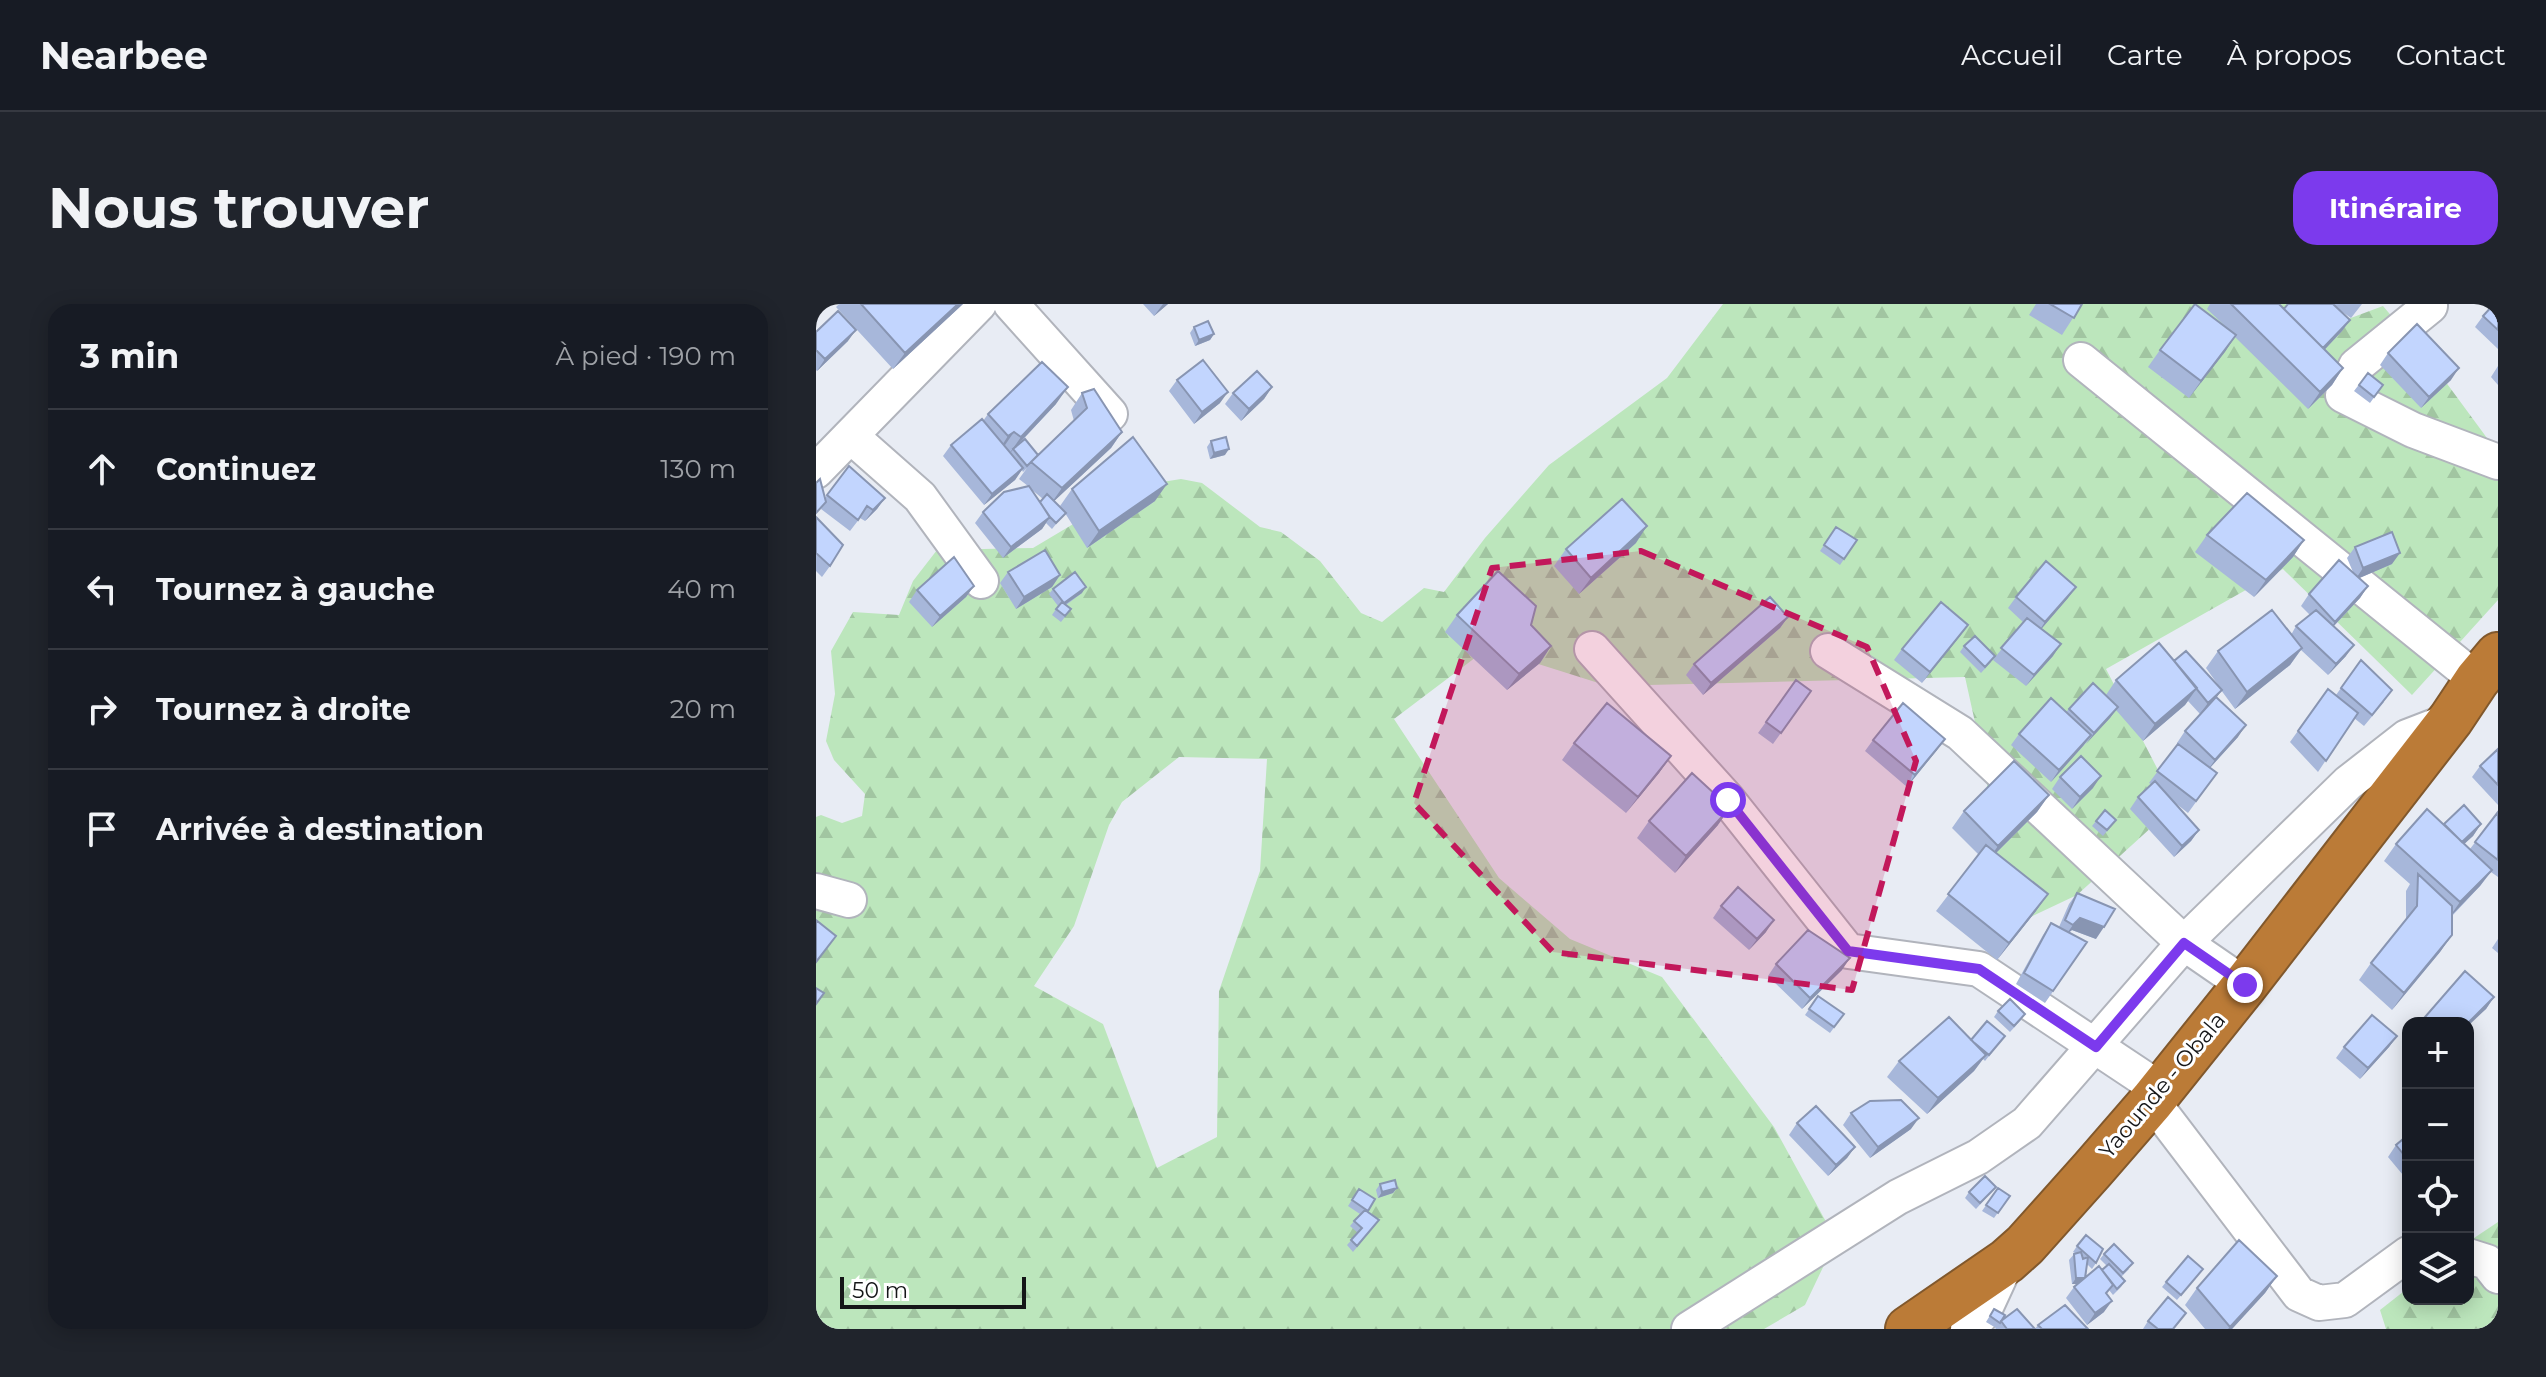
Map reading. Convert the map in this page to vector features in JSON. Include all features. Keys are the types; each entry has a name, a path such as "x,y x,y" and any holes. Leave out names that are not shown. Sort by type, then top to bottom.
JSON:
{"highway":[{"name":"Yaounde - Obala","path":"1908,1329 2007,1261 2035,1234 2156,1096 2451,719 2487,667"}],"street":[{"path":"816,471 979,304"},
{"path":"1011,304 1110,414"},
{"path":"2429,304 2356,366 2343,395 2413,430 2498,462"},
{"path":"2081,360 2487,667"},
{"path":"852,437 920,497 981,581"},
{"path":"1592,649 1728,800 1848,951 1979,969 2096,1047 2156,1096 2299,1294 2319,1303 2345,1300 2402,1258"},
{"path":"1828,651 1960,733 2184,943 2245,985"},
{"path":"1689,1329 1898,1197 1978,1157 2027,1123 2184,943 2348,783 2407,737 2451,719"},
{"path":"816,891 849,900"},
{"path":"2474,1258 2487,1262 2498,1276"},
{"path":"1968,1329 1983,1313 2007,1261"}],"highlighted area":[{"path":"1641,551 1867,647 1916,761 1852,990 1553,952 1414,803 1492,568"}],"green space":[{"path":"1723,304 2321,304 2332,325 2383,306 2434,366 2498,453 2498,600 2412,695 2283,569 2106,669 2176,805 2077,895 1999,932 1986,772 1965,677 1608,686 1488,648 1394,719 1499,878 1570,939 1662,977 1774,1127 1836,1240 1805,1305 1764,1329 816,1329 816,817 821,815 842,823 862,816 865,794 834,760 826,741 835,694 831,651 853,612 899,615 913,581 937,550 1033,548 1137,486 1181,479 1202,483 1260,527 1281,532 1320,561 1361,613 1382,622 1424,588 1444,592 1485,538 1549,465 1667,378","holes":["1179,757 1267,759 1260,871 1219,991 1217,1137 1157,1168 1103,1024 1034,986 1074,926 1109,825 1122,802"]},
{"path":"2498,1222 2498,1329 2386,1329 2380,1310 2402,1293 2402,1305 2474,1305 2474,1238"}],"building":[{"path":"861,304 958,304 905,353"},
{"path":"2050,304 2082,304 2074,318"},
{"path":"2195,304 2236,335 2201,381 2160,350"},
{"path":"2231,304 2279,304 2343,368 2320,392"},
{"path":"2288,304 2333,304 2350,320 2323,348 2284,309"},
{"path":"2494,304 2498,304 2498,330 2483,316"},
{"path":"838,311 856,330 825,359 816,350 816,332"},
{"path":"1208,321 1214,334 1199,340 1194,327"},
{"path":"2417,324 2459,368 2429,397 2388,353"},
{"path":"1203,360 1228,392 1202,412 1177,380"},
{"path":"1042,362 1068,387 1021,437 1014,432 1008,436 988,414"},
{"path":"1257,371 1272,387 1249,409 1233,393"},
{"path":"2368,373 2383,385 2374,397 2359,385"},
{"path":"1094,389 1122,432 1062,488 1031,462 1087,408 1082,393"},
{"path":"982,419 1023,468 992,494 951,445"},
{"path":"1133,437 1167,484 1099,531 1072,489"},
{"path":"1226,437 1229,449 1214,453 1211,441"},
{"path":"1025,439 1038,455 1027,466 1013,449"},
{"path":"849,466 885,498 873,510 867,506 858,520 827,495"},
{"path":"820,479 826,502 816,513 816,483"},
{"path":"1029,486 1050,517 1011,547 983,512 1004,492"},
{"path":"2247,493 2304,540 2266,580 2207,535"},
{"path":"1047,494 1066,513 1056,523 1040,502"},
{"path":"1622,499 1647,526 1591,578 1566,549"},
{"path":"816,517 843,545 830,566 816,553"},
{"path":"1836,527 1857,540 1844,559 1824,545"},
{"path":"2392,532 2400,553 2363,568 2355,547"},
{"path":"1045,550 1060,575 1024,597 1008,572"},
{"path":"954,557 974,586 940,616 917,590"},
{"path":"2339,560 2368,586 2335,622 2309,594"},
{"path":"2046,561 2076,587 2045,622 2016,597"},
{"path":"1498,571 1536,606 1531,625 1551,646 1519,674 1457,615"},
{"path":"1075,572 1086,587 1064,603 1053,589"},
{"path":"1770,597 1788,617 1711,683 1694,664"},
{"path":"1062,602 1071,609 1065,616 1056,609"},
{"path":"1941,602 1968,625 1930,672 1902,649"},
{"path":"2272,610 2302,648 2247,692 2218,651"},
{"path":"2316,610 2354,645 2336,664 2296,626"},
{"path":"2027,618 2061,644 2034,675 2001,648"},
{"path":"1975,636 1995,656 1985,667 1964,646"},
{"path":"2159,643 2197,688 2155,724 2116,680"},
{"path":"2186,651 2222,690 2208,703 2174,661"},
{"path":"2361,660 2392,690 2372,715 2341,688"},
{"path":"1796,680 1811,691 1781,733 1766,722"},
{"path":"2093,683 2118,707 2094,733 2069,709"},
{"path":"2328,689 2358,713 2326,761 2298,731"},
{"path":"2216,697 2246,725 2215,760 2185,731"},
{"path":"2051,698 2091,735 2059,770 2019,734"},
{"path":"1607,703 1671,756 1638,797 1574,743"},
{"path":"1903,703 1945,739 1915,775 1873,740"},
{"path":"2178,744 2217,773 2196,801 2157,771"},
{"path":"2498,749 2498,785 2480,766"},
{"path":"2081,756 2101,776 2080,797 2060,777"},
{"path":"2014,761 2049,795 1998,846 1964,811"},
{"path":"1692,773 1730,808 1686,856 1649,821"},
{"path":"2155,781 2199,830 2182,846 2138,797"},
{"path":"2464,805 2481,824 2462,842 2444,824"},
{"path":"2427,809 2492,870 2460,902 2396,844"},
{"path":"2105,810 2116,820 2107,830 2096,821"},
{"path":"2498,812 2498,860 2475,842"},
{"path":"1986,845 2048,894 2009,943 1948,894"},
{"path":"2418,874 2452,906 2452,935 2404,993 2371,963 2417,906"},
{"path":"1738,887 1774,920 1757,939 1721,906"},
{"path":"2077,893 2115,909 2104,927 2080,918 2073,925 2065,920"},
{"path":"816,920 836,936 816,962"},
{"path":"2051,923 2087,942 2053,991 2024,973"},
{"path":"1808,930 1850,958 1810,998 1776,964"},
{"path":"2465,971 2494,997 2474,1017 2425,1017"},
{"path":"816,988 824,993 816,1004"},
{"path":"1818,996 1844,1014 1834,1027 1809,1009"},
{"path":"2010,999 2025,1014 2014,1026 1998,1011"},
{"path":"2372,1015 2397,1036 2368,1068 2344,1047"},
{"path":"1949,1017 1986,1055 1938,1098 1899,1061"},
{"path":"1987,1021 2005,1036 1989,1055 1971,1040"},
{"path":"1901,1100 1919,1118 1878,1147 1851,1113 1870,1101"},
{"path":"1816,1106 1855,1147 1836,1165 1797,1123"},
{"path":"1985,1176 1996,1187 1980,1203 1969,1192"},
{"path":"1395,1180 1397,1188 1382,1192 1380,1184"},
{"path":"1998,1188 2010,1196 1998,1213 1986,1205"},
{"path":"1359,1189 1375,1199 1368,1211 1352,1200"},
{"path":"1365,1210 1379,1220 1357,1246 1351,1240 1362,1228 1354,1221"},
{"path":"2086,1235 2103,1249 2096,1263 2077,1246"},
{"path":"2239,1240 2277,1276 2230,1327 2197,1288"},
{"path":"2114,1244 2133,1263 2123,1273 2104,1254"},
{"path":"2081,1252 2083,1259 2088,1257 2085,1278 2076,1278 2074,1254"},
{"path":"2188,1256 2203,1269 2181,1295 2166,1282"},
{"path":"2109,1264 2125,1281 2117,1289 2102,1270"},
{"path":"2099,1266 2113,1285 2106,1293 2112,1301 2095,1313 2074,1287"},
{"path":"2168,1297 2186,1313 2173,1329 2158,1329 2148,1321"},
{"path":"2065,1305 2088,1329 2042,1329 2038,1325"},
{"path":"1994,1309 2005,1315 2000,1323 1990,1316"},
{"path":"2017,1309 2035,1329 2007,1329 2001,1321"}],"route":[{"path":"1728,800 1848,951 1979,969 2096,1047 2184,943 2245,985"}]}
